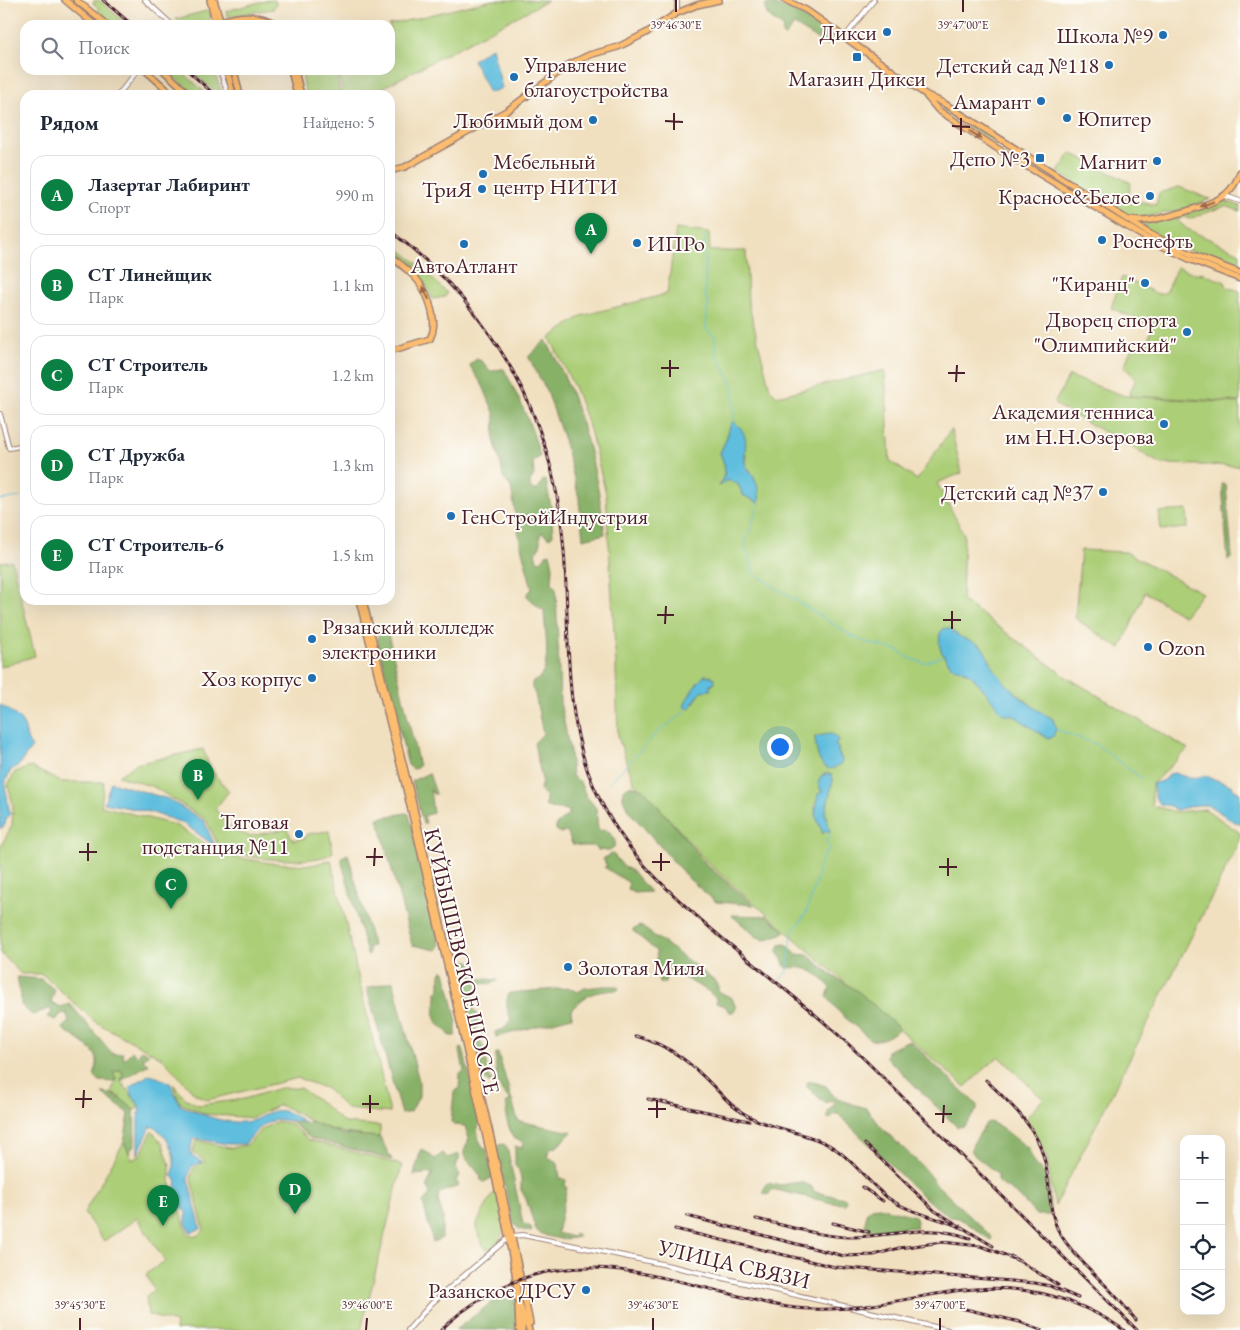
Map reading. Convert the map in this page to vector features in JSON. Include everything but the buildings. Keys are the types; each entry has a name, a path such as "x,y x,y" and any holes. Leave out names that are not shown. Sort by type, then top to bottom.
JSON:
{"main road":[{"path":"65,0 89,20"},
{"path":"76,0 101,20"},
{"path":"210,0 218,20"},
{"path":"214,0 218,20"},
{"path":"395,169 406,166 508,110 570,64 589,55 618,48 677,13 697,5 719,0"},
{"path":"786,0 806,10 925,94 945,104 1126,219 1132,227 1184,251 1240,273"},
{"path":"230,20 241,16 257,16 267,20"},
{"path":"151,75 167,90"},
{"path":"168,75 185,90"},
{"path":"230,75 232,90"},
{"path":"233,75 239,90"},
{"path":"292,75 296,90"},
{"path":"296,75 300,90"},
{"path":"925,94 938,110 1050,181 1186,258 1240,279"},
{"path":"938,110 937,107 940,104 945,104"},
{"path":"994,147 998,146 999,139"},
{"path":"1002,152 1003,144 1008,144"},
{"path":"1012,158 1018,150"},
{"path":"1126,219 1141,221 1186,212 1225,196 1235,184 1240,172"},
{"path":"1050,181 1049,176 1051,174 1056,175"},
{"path":"1132,227 1141,221"},
{"path":"395,260 416,277 422,285 428,296 434,327 430,339 395,350"},
{"name":"КУЙБЫШЕВСКОЕ ШОССЕ","path":"362,605 413,804 510,1237 521,1299 530,1330"},
{"path":"521,1299 523,1314 521,1330"},
{"path":"521,1299 521,1330"},
{"name":"КУЙБЫШЕВСКОЕ ШОССЕ","path":"523,1314 530,1330"}],"street":[{"path":"145,0 167,20"},
{"path":"677,0 677,13"},
{"path":"844,38 874,0"},
{"path":"122,90 134,75"},
{"path":"222,75 227,90"},
{"path":"1225,196 1240,202"},
{"path":"0,414 9,448 20,446"},
{"name":"УЛИЦА СВЯЗИ","path":"510,1237 523,1235 662,1264 948,1330"},
{"path":"408,1330 432,1303 510,1237"}],"green space":[{"path":"95,0 99,0 122,20 108,20 98,12 99,9 93,3"},
{"path":"268,0 275,0 276,4 273,9 227,16 226,11"},
{"path":"492,0 548,0 378,90 343,90 339,75 395,75 395,23"},
{"path":"770,4 795,12 832,37 827,45 794,25 785,36 782,34 783,27 770,18 766,12 766,5"},
{"path":"210,10 209,20 176,19"},
{"path":"171,75 186,75 202,90 188,90"},
{"path":"196,75 215,75 221,90 212,90"},
{"path":"302,75 337,75 340,90 305,90"},
{"path":"943,107 997,140 998,143 995,144 943,111"},
{"path":"1071,153 1131,183 1128,199 1156,205 1159,193 1179,187 1210,199 1186,209 1141,218 1127,217 1058,172"},
{"path":"1224,201 1240,206 1240,211 1225,206 1189,219 1184,217 1177,220 1187,229 1240,253 1240,269 1170,242 1154,234 1142,224 1187,214"},
{"path":"676,229 709,233 710,251 746,251 748,302 770,389 777,396 885,370 890,461 917,480 951,429 962,473 937,483 964,534 962,600 1065,676 1188,749 1152,784 1152,806 1177,812 1205,809 1240,833 1240,841 1055,1206 1046,1154 1026,1118 1043,1099 999,1056 965,1087 708,863 662,811 634,783 618,737 616,666 606,494 590,430 576,391 550,338 581,316 667,294","holes":["731,423 746,455 746,465 754,478 759,503 743,495 738,484 727,480 720,485 724,469 720,453","940,633 954,633 966,641 980,646 1006,684 1038,711 1053,719 1039,732 1016,717 1000,710 971,675 956,667 952,667 940,644","705,675 712,676 714,684 702,691 691,707 685,703","834,735 836,738 835,744 842,760 829,768 825,767 819,759 815,740","825,773 831,774 832,779 825,811 827,819 821,827 815,809 815,804 822,792 820,788 821,776"]},
{"path":"395,246 416,262 447,293 445,297 432,299 425,284 409,267 395,257"},
{"path":"1177,267 1197,274 1202,273 1225,282 1227,287 1240,291 1240,402 1129,396 1136,378 1124,367 1132,347 1143,347 1148,341 1152,326 1111,308 1122,277 1158,294 1165,293"},
{"path":"546,340 569,387 585,434 597,483 605,534 583,539 579,498 564,440 548,394 529,358"},
{"path":"477,359 483,362 490,371 504,369 525,412 537,445 540,457 533,461 534,475 530,481 530,487 535,491 543,480 546,481 551,507 553,535 550,538 542,533 540,534 540,546 535,553 537,560 541,561 550,553 553,567 552,584 556,588 560,702 570,752 572,776 580,782 586,796 596,808 598,829 602,831 605,829 615,841 614,847 608,851 598,850 594,846 572,844 568,833 561,833 556,830 556,825 569,814 569,811 545,806 546,797 540,790 542,780 534,743 543,734 532,682 539,678 544,671 546,662 544,610 538,607 526,595 532,589 520,542 511,487 503,478 494,440 495,415 483,386 470,366"},
{"name":"Академия тенниса им Н.Н.Озерова","path":"1069,376 1125,396 1240,403 1240,466 1161,464 1054,404"},
{"path":"1222,484 1226,484 1232,557 1228,561"},
{"path":"1187,510 1188,528 1161,530 1159,512"},
{"path":"1081,550 1126,552 1202,593 1184,616 1145,592 1121,648 1075,618"},
{"path":"12,561 20,594 20,605 23,605 35,656 0,667 0,562"},
{"path":"388,633 419,766 413,769 408,765 377,639 378,635"},
{"path":"203,749 211,770 229,791 215,809 234,831 250,836 287,829 293,840 305,838 307,834 329,831 333,852 320,858 299,860 260,858 219,847 206,820 154,787 118,776 136,764"},
{"path":"31,767 61,782 104,782 101,806 175,825 223,855 270,863 312,865 331,860 390,1113 347,1109 327,1089 298,1078 207,1100 195,1094 162,1058 94,1021 42,974 21,974 0,952 0,848 12,825 13,805 8,785 15,772"},
{"path":"429,773 436,794 433,794 430,789 433,813 424,816 426,823 423,824 412,781"},
{"path":"631,785 644,789 707,865 754,905 716,902 689,879 628,810 623,798 623,790"},
{"path":"409,814 440,946 437,950 412,945 378,818"},
{"path":"612,853 624,867 631,870 650,892 634,893 627,889 629,883 604,867 607,866 603,859"},
{"path":"348,854 373,946 369,947 369,955 367,954 342,863 342,857"},
{"path":"731,915 767,916 784,930 784,933 764,940 756,936"},
{"path":"639,926 718,984 718,991 732,998 736,1008 733,1012 729,1012 725,1006 716,1003 716,998 708,991 668,969 665,983 659,982 656,951 632,930"},
{"path":"780,945 788,945 796,954 808,955 833,976 859,992 899,1028 886,1037 871,1040 841,1014 827,997 830,987 820,977 806,969 787,968 784,965 777,952"},
{"path":"468,960 473,963 472,976 498,980 490,984 477,984 472,1004 477,1013 478,1027 476,1031 470,1031 466,1014 468,1006 461,995 456,971"},
{"path":"442,971 445,971 457,1022 455,1036 450,1036 437,1023 435,1018 436,992 440,988 440,974"},
{"path":"17,977 41,979 55,990 51,1002 60,1007 70,1004 113,1054 123,1053 124,1060 132,1051 138,1056 141,1050 149,1054 142,1059 149,1064 121,1081 123,1074 121,1070 113,1072 116,1079 113,1082 100,1081 94,1076 97,1066 96,1056 84,1043 64,1030 63,1027 69,1022 66,1013 61,1014 56,1020 47,1017 53,1010 48,1009 32,1015 21,1005"},
{"path":"393,981 419,1081 419,1096 411,1112 401,1114 367,988"},
{"path":"616,986 619,988 618,990 597,992 587,996 571,1010 572,1017 496,1037 495,1032 504,1029 511,1019 507,1006 509,993 569,988 577,992 585,988"},
{"path":"474,1041 480,1041 483,1046 487,1071 492,1082 489,1083 481,1074 481,1062 477,1051 474,1051"},
{"path":"907,1041 911,1042 977,1105 977,1110 964,1126 957,1127 886,1057 887,1051"},
{"path":"461,1048 463,1048 480,1123 477,1135 483,1147 486,1148 493,1177 484,1182 464,1156 469,1139 465,1126 454,1125 451,1122 454,1092 459,1089 460,1074 464,1071"},
{"path":"496,1053 498,1053 518,1121 572,1132 557,1147 550,1148 547,1156 558,1163 560,1178 566,1180 565,1187 567,1187 557,1233 573,1237 574,1233 578,1237 568,1239 556,1238 544,1235 536,1230 526,1199 521,1190 519,1170 515,1166 515,1146 522,1148 523,1142 513,1138 507,1122 506,1104 510,1101 502,1091 498,1081"},
{"path":"121,1070 123,1074 121,1081 140,1107 134,1110 118,1096 111,1093 116,1079 113,1072"},
{"path":"810,1081 826,1086 834,1096 843,1101 866,1108 884,1130 920,1164 937,1185 992,1237 991,1240 960,1219 949,1217 919,1193 838,1114 835,1114 830,1119 828,1118 827,1114 835,1103 833,1100 825,1103 807,1087 807,1082"},
{"path":"173,1084 185,1098 198,1105 244,1099 280,1088 300,1088 324,1105 344,1123 380,1126 380,1137 336,1131 310,1121 279,1105 252,1118 205,1114 180,1103"},
{"path":"102,1093 115,1096 134,1110 135,1143 129,1153 124,1142 129,1114"},
{"path":"290,1121 306,1123 310,1121 342,1134 380,1137 392,1160 310,1138"},
{"path":"277,1122 289,1123 309,1140 402,1165 361,1330 175,1330 176,1323 148,1315 146,1296 154,1290 146,1274 165,1261 137,1218 104,1241 84,1213 124,1142 132,1159 141,1154 152,1131 163,1144 170,1165 170,1181 188,1234 198,1236 204,1230 191,1179 193,1169 205,1161 193,1153 196,1140 229,1148 247,1145 262,1129"},
{"path":"990,1122 1001,1127 1029,1149 1034,1163 1046,1174 1049,1183 1049,1215 1036,1215 1019,1196 998,1182 998,1174 975,1156 971,1150 973,1143 986,1123"},
{"path":"504,1144 507,1147 523,1224 531,1227 531,1232 519,1229 513,1223 496,1147 497,1145"},
{"path":"421,1149 435,1159 443,1153 447,1158 459,1154 459,1160 455,1167 460,1175 456,1180 459,1186 439,1193 438,1201 443,1217 442,1238 433,1242 423,1202 430,1194 427,1185 433,1173 414,1175"},
{"path":"801,1182 811,1186 815,1192 844,1198 846,1200 845,1204 832,1203 772,1189 768,1195 763,1193 765,1185 768,1183 781,1185"},
{"path":"495,1190 503,1218 503,1231 497,1244 487,1250 479,1238 477,1223"},
{"path":"879,1207 915,1216 917,1221 916,1227 872,1231 865,1228 866,1213 872,1208"},
{"path":"516,1294 516,1330 455,1330 498,1298"}],"water":[{"path":"492,47 502,88 489,93 473,60"},
{"path":"734,422 744,433 746,466 757,486 759,503 743,495 738,484 727,480 719,486 725,470 720,453 731,423"},
{"path":"944,628 951,629 958,635 981,646 997,673 1009,687 1030,705 1053,719 1056,729 1053,737 1047,738 1016,717 1005,715 975,679 968,673 952,667 940,648 940,633"},
{"path":"705,675 714,677 715,683 709,686 710,690 702,691 691,708 686,708 684,706 688,697"},
{"path":"0,705 22,722 32,747 19,765 11,770 6,780 5,787 10,814 6,818 5,825 0,829"},
{"path":"828,734 834,735 838,740 835,745 842,760 841,764 829,769 821,763 815,737"},
{"path":"828,773 831,774 833,779 825,815 830,832 826,830 823,834 815,814 818,794 822,792 818,783 821,776"},
{"path":"1174,773 1186,777 1200,778 1203,775 1233,786 1232,788 1240,793 1240,825 1208,805 1197,805 1176,810 1170,806 1160,804 1156,799 1152,784 1165,780 1169,774"},
{"path":"111,782 168,799 204,821 215,846 183,823 150,812 104,803"},
{"path":"150,1074 170,1083 180,1105 223,1121 241,1122 257,1119 278,1110 288,1112 306,1123 285,1120 271,1121 260,1128 245,1144 227,1144 193,1138 190,1154 202,1162 191,1167 188,1179 201,1229 190,1232 186,1223 186,1212 181,1206 176,1186 177,1181 172,1175 174,1169 173,1154 167,1140 157,1129 151,1126 138,1154 140,1107 131,1093 130,1087"}],"waterway":[{"path":"705,236 705,295 708,302 706,329 715,336 716,354 734,387 734,422"},
{"path":"0,500 20,497"},
{"path":"759,503 745,544 753,573 850,635 868,643 897,650 909,658 924,663 942,656"},
{"path":"609,783 659,731 681,715 687,707"},
{"path":"1055,729 1096,744 1141,778"},
{"path":"780,980 788,970 792,933 806,913 820,865 825,852 828,851 829,847 826,843 830,832"}],"railway":[{"path":"103,0 126,20"},
{"path":"193,75 209,90"},
{"path":"395,235 437,271 479,319 513,373 528,401 539,429 556,489 561,520 566,579 571,690 580,745 588,772 612,822 643,864 680,902 815,1014 860,1055 1137,1330"},
{"path":"636,1036 660,1045 679,1056 697,1070 733,1106 750,1117 829,1145 845,1157 888,1198 915,1212 962,1228"},
{"path":"986,1080 1021,1115 1035,1135 1044,1158 1055,1223 1063,1239 1136,1320"},
{"path":"648,1099 749,1121"},
{"path":"865,1144 935,1211 993,1246"},
{"path":"862,1187 883,1201"},
{"path":"687,1216 844,1256 874,1255 899,1248 942,1242 980,1246 1017,1260"},
{"path":"756,1219 842,1237 912,1231 940,1231 970,1238"},
{"path":"833,1223 869,1232"},
{"path":"675,1229 835,1267 1035,1283 1050,1286 1078,1298"},
{"path":"1011,1256 1058,1285"},
{"path":"441,1330 456,1316 486,1296 516,1281 546,1272 577,1268 638,1273 772,1304 803,1309 850,1308 985,1288 1027,1291 1047,1295 1087,1309 1124,1330"},
{"path":"961,1308 1020,1322 1041,1330"}],"place":[{"name":"Дикси","path":"887,32"},
{"name":"Школа №9","path":"1163,35"},
{"name":"Магазин Дикси","path":"857,57"},
{"name":"Детский сад №118","path":"1109,65"},
{"name":"Управление благоустройства","path":"514,77"},
{"name":"Амарант","path":"1041,101"},
{"name":"Юпитер","path":"1067,118"},
{"name":"Любимый дом","path":"593,120"},
{"name":"Депо №3","path":"1040,158"},
{"name":"Магнит","path":"1157,161"},
{"name":"Мебельный центр НИТИ","path":"483,174"},
{"name":"ТриЯ","path":"482,189"},
{"name":"Красное&Белое","path":"1150,196"},
{"name":"Роснефть","path":"1102,240"},
{"name":"ИПРо","path":"637,243"},
{"name":"АвтоАтлант","path":"464,244"},
{"name":"Лазертаг Лабиринт","path":"591,254"},
{"name":"\"Киранц\"","path":"1145,283"},
{"name":"Дворец спорта \"Олимпийский\"","path":"1187,332"},
{"name":"Академия тенниса им Н.Н.Озерова","path":"1164,424"},
{"name":"Детский сад №37","path":"1103,492"},
{"name":"ГенСтройИндустрия","path":"451,516"},
{"name":"Рязанский колледж электроники","path":"312,639"},
{"name":"Ozon","path":"1148,647"},
{"name":"Хоз корпус","path":"312,678"},
{"name":"СТ Линейщик","path":"198,800"},
{"name":"Тяговая подстанция №11","path":"299,834"},
{"name":"СТ Строитель","path":"171,909"},
{"name":"Золотая Миля","path":"568,967"},
{"name":"СТ Дружба","path":"295,1214"},
{"name":"СТ Строитель-6","path":"163,1226"},
{"name":"Разанское ДРСУ","path":"586,1290"}]}
